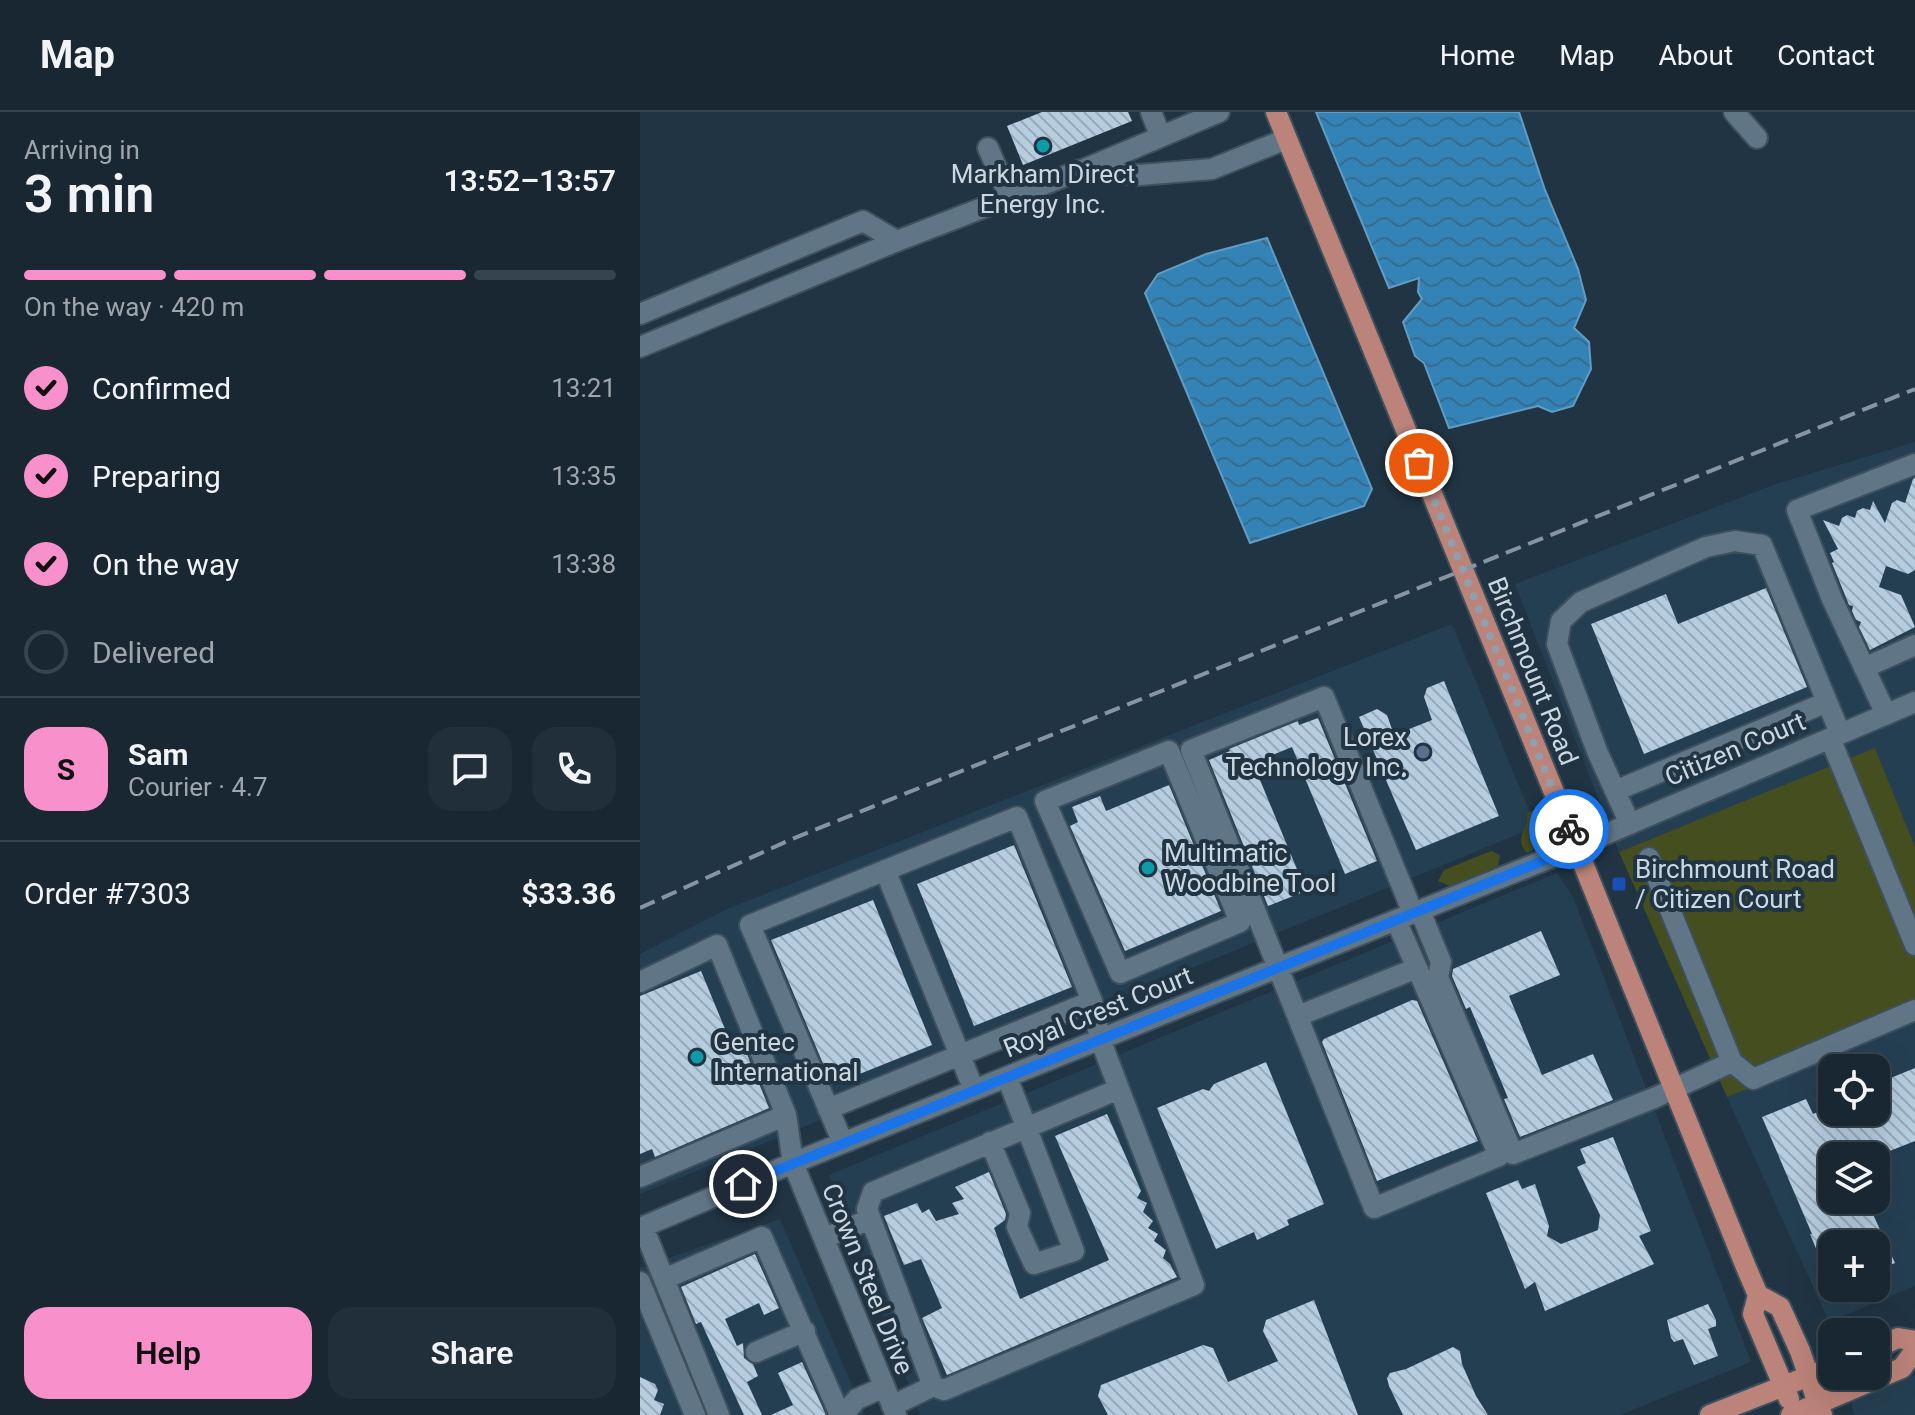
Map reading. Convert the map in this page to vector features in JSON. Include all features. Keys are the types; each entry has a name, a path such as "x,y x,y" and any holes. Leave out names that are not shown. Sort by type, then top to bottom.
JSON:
{"main road":[{"name":"Birchmount Road","path":"1276,112 1758,1295 1753,1314 1794,1415"},
{"name":"Birchmount Road","path":"1758,1295 1780,1307 1820,1410"},
{"path":"1890,1342 1898,1338 1915,1341"},
{"path":"1794,1415 1820,1410 1902,1368 1915,1350"},
{"path":"1710,1415 1818,1372"}],"street":[{"path":"1151,112 1160,135"},
{"path":"640,347 1219,112"},
{"path":"1734,112 1757,138"},
{"path":"1081,170 1140,175 1212,169 1286,139"},
{"path":"988,148 1010,198"},
{"path":"640,314 863,221 897,241"},
{"path":"1886,714 1832,599 1797,510 1915,464"},
{"path":"1629,822 1597,751 1557,644 1561,621 1581,602 1706,547 1735,541 1762,545 1827,702 1835,736 1915,945"},
{"path":"1864,668 1915,645"},
{"path":"1410,915 1417,968 1499,1156 1374,1208 1279,967 1206,813 1169,751 1045,801 1120,973 1240,922 1206,813 1191,750 1324,697 1410,915 1441,962 1438,977 1513,1154 1732,1062"},
{"path":"1615,791 1827,702"},
{"name":"Citizen Court","path":"1576,846 1915,702"},
{"path":"664,1279 762,1237 842,1415 857,1399 890,1402 933,1386 944,1390 1194,1285 1100,1039 1092,1001 1017,817 750,925 843,1143"},
{"name":"Royal Crest Court","path":"641,1227 1576,846"},
{"path":"1649,858 1732,1062 1753,1079 1915,1010"},
{"path":"885,870 974,1090"},
{"name":"Crown Steel Drive","path":"640,982 717,945 786,1115 793,1163 890,1402"},
{"path":"1298,1016 1417,968"},
{"path":"828,1109 1092,1001"},
{"path":"990,1142 1020,1213 1017,1227 1034,1264 1074,1251 1007,1077"},
{"path":"933,1386 867,1209 873,1192 1119,1089"},
{"path":"640,1177 786,1115"},
{"path":"824,1238 871,1219"},
{"path":"641,1227 719,1415"},
{"path":"640,1282 695,1415"},
{"path":"756,1352 805,1331"}],"shaded area":[{"path":"1915,442 1915,847 1875,749 1619,852 1515,584 1776,484"},
{"path":"1452,624 1536,827 640,1194 640,954 727,909"},
{"path":"1557,873 1573,897 1751,1362 1620,1415 920,1415 829,1175"},
{"path":"1915,1023 1915,1286 1890,1296 1890,1230 1818,1230 1818,1298 1727,1097 1818,1061 1818,1126 1890,1126 1890,1054 1836,1054"},
{"path":"780,1219 865,1415 640,1415 640,1268"},
{"path":"1820,1302 1877,1302 1839,1318 1827,1318"},
{"path":"1915,1375 1915,1415 1854,1415 1851,1401 1878,1390 1890,1390 1890,1385"}],"green space":[{"path":"1875,748 1915,847 1915,1023 1836,1054 1818,1054 1818,1061 1727,1097 1619,852"},
{"path":"1534,810 1543,834 1535,849 1527,853 1521,838 1527,813"},
{"path":"1491,851 1500,855 1498,866 1450,886 1438,881 1444,870"}],"water":[{"path":"1316,112 1519,112 1545,190 1578,269 1586,300 1574,328 1589,342 1591,369 1573,406 1552,412 1538,406 1449,428 1424,363 1415,356 1403,322 1422,299 1418,292 1419,278 1389,288"},
{"path":"1267,238 1372,489 1364,506 1250,543 1145,293 1158,274 1206,254"}],"building":[{"name":"Markham Direct Energy Inc.","path":"1042,112 1128,112 1132,121 1023,165 1007,126"},
{"path":"1915,478 1915,570 1908,574 1886,566 1879,587 1901,595 1915,627 1870,650 1859,627 1861,622 1856,620 1853,606 1849,605 1832,563 1830,553 1838,549 1823,520 1839,526 1847,515 1855,518 1857,511 1863,508 1870,510 1873,501 1885,523 1892,503 1897,500 1905,503"},
{"path":"1766,588 1807,687 1644,754 1591,624 1666,594 1678,624"},
{"name":"Lorex Technology Inc.","path":"1444,681 1499,816 1416,850 1359,717 1377,709 1387,715 1394,735 1432,720 1424,697 1427,688"},
{"path":"1318,718 1377,861 1345,874 1292,747 1253,763 1306,891 1268,906 1209,760 1298,721 1299,725"},
{"name":"Multimatic Woodbine Tool","path":"1169,785 1221,911 1125,951 1070,826 1078,822 1072,807 1100,796 1106,811"},
{"path":"1014,845 1072,987 974,1026 917,884"},
{"path":"873,900 932,1045 832,1085 771,940"},
{"path":"1541,931 1560,975 1509,996 1542,1075 1593,1054 1613,1100 1520,1137 1504,1099 1508,1098 1470,1007 1466,1009 1452,976 1453,969"},
{"name":"Gentec International","path":"701,971 730,1041 740,1037 769,1108 655,1157 652,1149 640,1154 640,996"},
{"path":"1412,1000 1417,1001 1478,1141 1377,1181 1322,1042"},
{"path":"1266,1062 1324,1204 1287,1220 1289,1225 1257,1240 1254,1232 1216,1249 1157,1108 1203,1089 1209,1091 1214,1084"},
{"path":"1915,1068 1915,1141 1890,1151 1890,1142 1818,1142 1818,1214 1873,1214 1880,1230 1818,1230 1818,1253 1762,1117 1806,1099 1813,1114 1818,1112 1818,1126 1890,1126 1890,1078"},
{"path":"1107,1114 1141,1191 1137,1198 1147,1203 1143,1212 1153,1221 1148,1228 1158,1234 1154,1241 1166,1250 1163,1258 1177,1277 947,1375 922,1318 942,1308 921,1259 904,1265 884,1216 917,1203 922,1213 929,1209 936,1221 959,1214 952,1203 964,1199 955,1187 989,1172 1006,1214 1005,1220 994,1228 1020,1299 1109,1260 1055,1136"},
{"path":"1613,1137 1651,1231 1639,1236 1654,1264 1545,1311 1535,1282 1525,1289 1486,1193 1518,1180 1522,1189 1535,1184 1549,1226 1547,1236 1561,1244 1598,1230 1600,1215 1577,1167 1586,1163 1580,1149"},
{"path":"755,1254 779,1308 764,1315 759,1303 725,1319 737,1346 743,1343 744,1358 753,1364 758,1376 747,1382 762,1415 744,1415 701,1322 696,1324 681,1287"},
{"path":"1314,1300 1358,1415 1108,1415 1098,1396 1101,1385 1203,1345 1213,1348 1228,1382 1278,1361 1263,1331 1266,1320"},
{"path":"1708,1304 1716,1320 1716,1326 1708,1329 1718,1356 1694,1365 1683,1339 1674,1342 1671,1338 1667,1320"},
{"path":"1453,1347 1460,1351 1462,1364 1476,1396 1488,1415 1403,1415 1389,1386 1387,1378 1390,1373 1406,1369"},
{"path":"802,1362 826,1415 771,1415 793,1405 778,1373"},
{"path":"640,1377 655,1384 658,1390 654,1400 664,1404 660,1415 640,1415"}],"railway":[{"path":"640,908 792,839 1915,389"}],"way so far":[{"path":"1419,463 1569,829"}],"place":[{"name":"Markham Direct Energy Inc.","path":"1043,146"},
{"name":"Lorex Technology Inc.","path":"1423,752"},
{"name":"Multimatic Woodbine Tool","path":"1148,868"},
{"name":"Birchmount Road / Citizen Court","path":"1619,884"},
{"name":"Gentec International","path":"697,1057"}],"route":[{"path":"743,1184 1550,858 1576,846 1569,829"}]}
